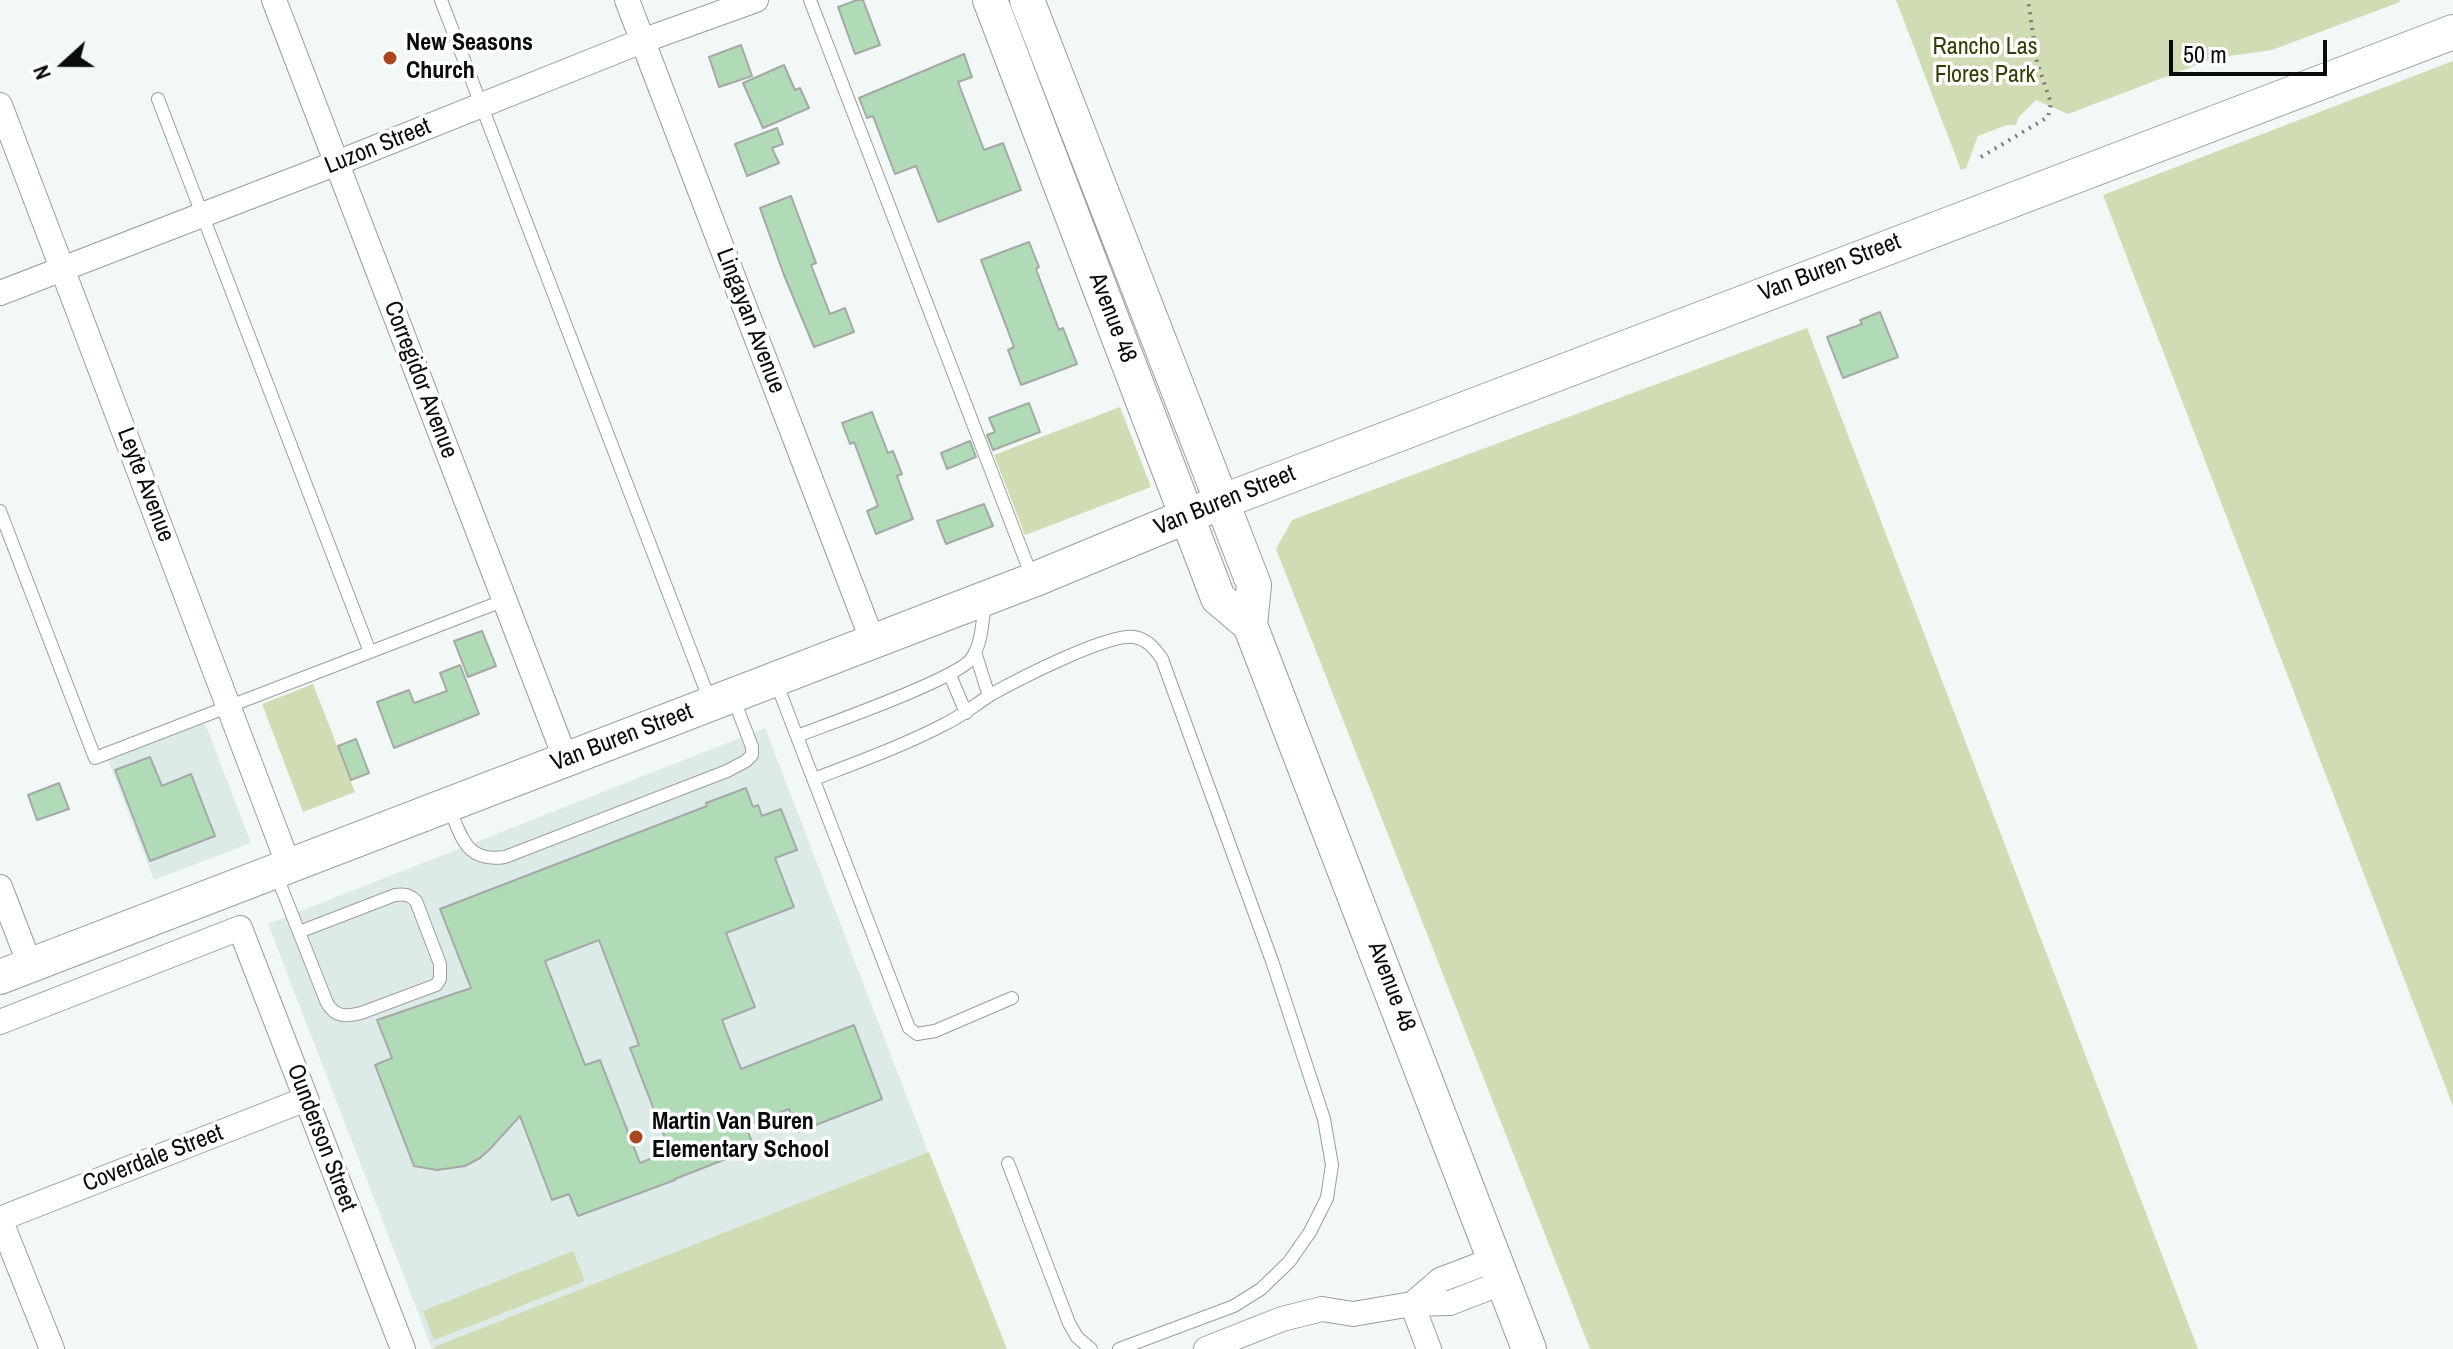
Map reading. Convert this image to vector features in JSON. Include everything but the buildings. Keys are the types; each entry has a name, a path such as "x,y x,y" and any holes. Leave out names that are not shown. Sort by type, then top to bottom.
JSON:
{"main road":[{"name":"Avenue 48","path":"990,0 1218,598 1250,625"},
{"name":"Avenue 48","path":"1027,0 1254,585 1250,625 1529,1349"},
{"name":"Van Buren Street","path":"15,971 1033,580 1221,502 2453,32"}],"street":[{"name":"Corregidor Avenue","path":"274,0 566,760"},
{"name":"Lingayan Avenue","path":"627,0 873,642"},
{"name":"Luzon Street","path":"0,293 642,41 756,0"},
{"name":"Leyte Avenue","path":"0,105 228,707 282,869"},
{"path":"0,887 15,971"},
{"name":"Ounderson Street","path":"0,1022 240,928 403,1349"},
{"name":"Coverdale Street","path":"0,1219 306,1099"},
{"path":"0,1219 52,1349"},
{"path":"1206,1349 1282,1319 1322,1309 1353,1314 1412,1304 1450,1303 1499,1270"},
{"path":"1412,1304 1429,1349"}],"lane":[{"path":"441,0 722,700 752,747 752,755 746,761 727,771 494,859 475,854 466,845 448,805"},
{"path":"810,0 1033,580"},
{"path":"158,99 370,652"},
{"path":"0,511 95,758 505,600"},
{"path":"797,736 950,675 965,666 979,643 986,598"},
{"path":"814,779 901,745 966,713 989,696 1118,637 1136,637 1150,644 1162,659 1272,961 1324,1119 1332,1165 1327,1198 1310,1232 1289,1262 1261,1289 1234,1306 1119,1349"},
{"path":"975,652 989,696"},
{"path":"950,675 966,713"},
{"path":"775,679 909,1028 917,1034 935,1031 1012,998"},
{"path":"282,869 299,932 331,1011 349,1016 361,1013 436,985 440,979 440,964 416,901 403,894 299,932"},
{"path":"1008,1163 1069,1323 1077,1337 1091,1349"}],"path":[{"path":"1981,157 2048,117 2051,103 2037,62 2028,0"}],"shaded area":[{"path":"205,723 251,843 154,880 108,760"},
{"name":"Martin Van Buren Elementary School","path":"765,728 1004,1349 432,1349 268,924"}],"green space":[{"name":"Rancho Las Flores Park","path":"1896,0 2400,2 2272,50 2215,58 2068,114 2036,100 2019,117 2016,125 2007,125 1978,136 1966,168 1961,170"},
{"path":"2453,61 2453,1106 2103,195"},
{"path":"1807,328 2198,1349 1590,1349 1276,549 1292,520"},
{"path":"1120,407 1151,487 1025,535 994,455"},
{"path":"313,684 355,792 303,812 262,704"},
{"path":"929,1152 1007,1349 434,1347"},
{"path":"573,1251 585,1281 434,1340 423,1311"}],"place":[{"name":"New Seasons Church","path":"390,58"},
{"name":"Martin Van Buren Elementary School","path":"636,1137"}]}
